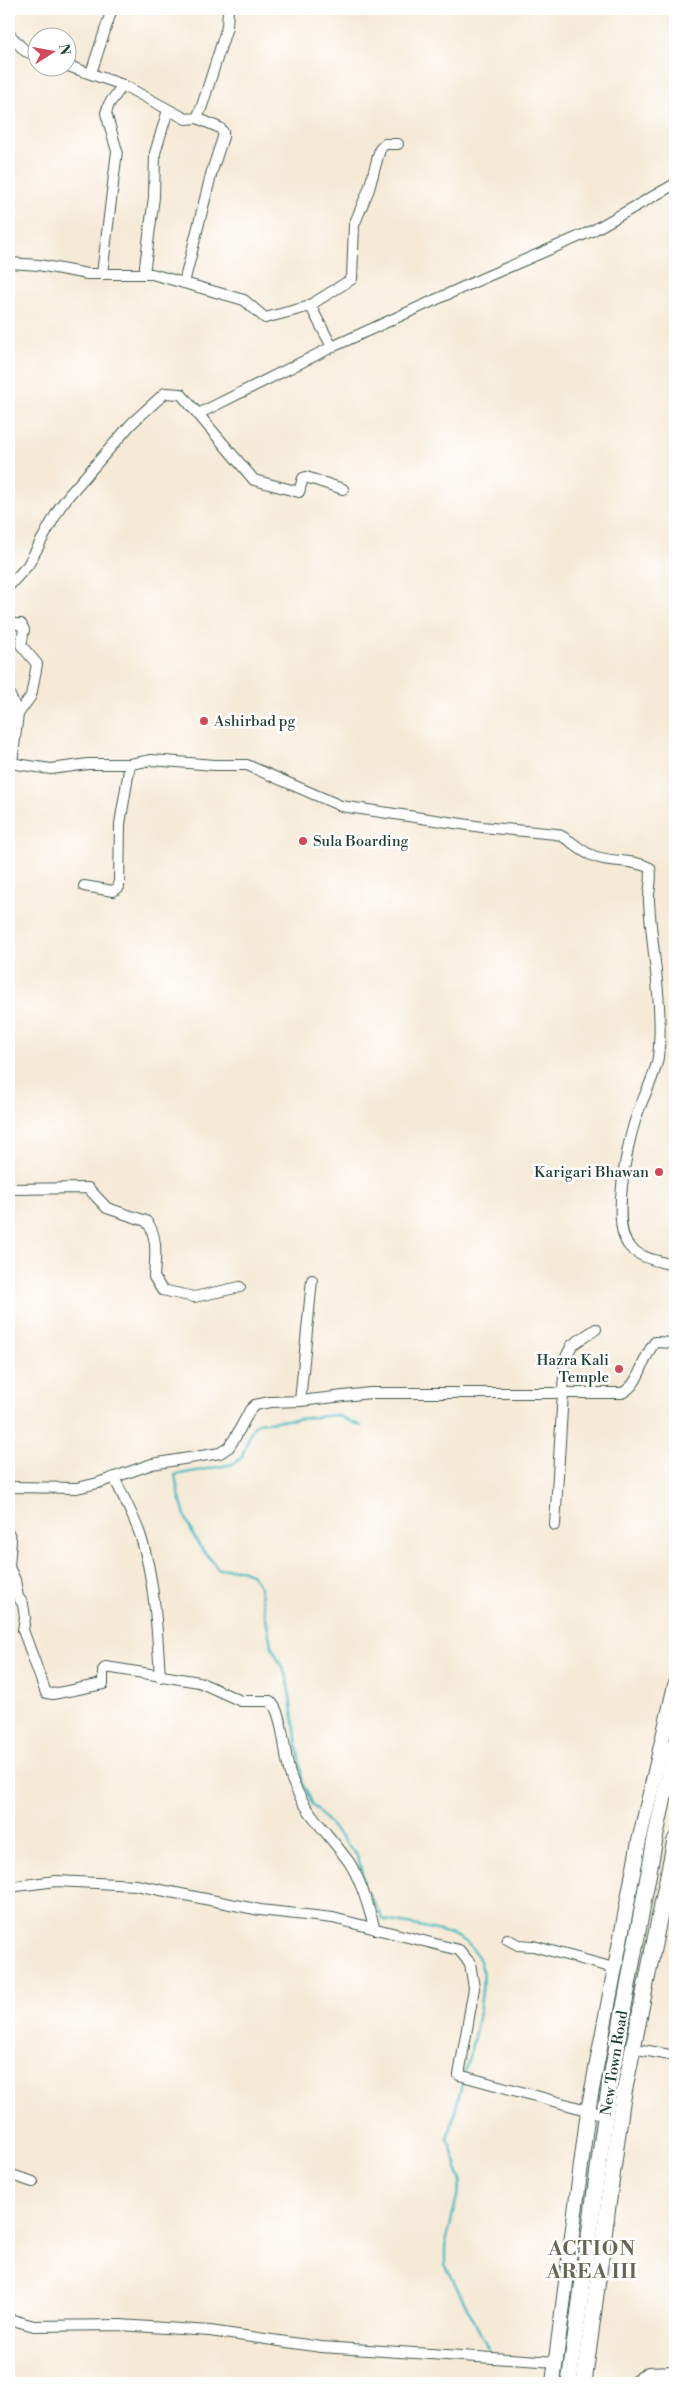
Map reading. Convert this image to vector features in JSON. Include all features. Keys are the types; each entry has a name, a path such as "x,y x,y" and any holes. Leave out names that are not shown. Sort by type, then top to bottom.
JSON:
{"main road":[{"name":"New Town Road","path":"569,2383 605,2115 655,1839 675,1746"},
{"name":"New Town Road","path":"584,2383 622,2103 675,1840"}],"street":[{"path":"91,73 112,9"},
{"path":"197,118 227,27 228,9"},
{"path":"9,34 28,52"},
{"path":"78,69 123,85 186,119 197,118 220,128 223,132 184,283"},
{"path":"102,274 117,151 106,113 108,104 123,85"},
{"path":"144,274 154,197 155,153 168,110"},
{"path":"9,263 39,265 87,274 144,274 244,300 265,318 310,305 352,279 354,226 358,214 369,189 380,150 385,144 398,144"},
{"path":"198,414 332,347 592,231 675,184"},
{"path":"310,305 332,347"},
{"path":"9,586 28,565 60,507 70,494 132,423 160,396 169,392 181,394 254,480 299,492 304,477 343,489"},
{"path":"9,624 21,624 24,630 21,645 37,664 31,696 18,714 10,763 50,769 88,764 130,764 161,760 247,765 341,806 482,827 556,834 566,837 580,849 594,856 642,863 650,868 652,876 649,900 658,1009 658,1058 635,1120 625,1158 621,1220 624,1241 629,1247 640,1255 675,1266"},
{"path":"9,693 18,714"},
{"path":"84,886 113,891 118,889 120,824 130,764"},
{"path":"9,1189 88,1188 107,1208 146,1221 152,1232 156,1258 154,1277 162,1290 194,1297 240,1287"},
{"path":"300,1401 312,1280"},
{"path":"555,1525 565,1359 572,1345 596,1329"},
{"path":"9,1487 78,1488 152,1464 220,1453 229,1447 244,1418 255,1405 270,1402 300,1401 370,1393 622,1393 630,1389 634,1383 655,1342 675,1343"},
{"path":"114,1477 138,1529 148,1564 157,1630 160,1677"},
{"path":"9,1534 11,1540 9,1568 15,1580 18,1597 23,1604 25,1618 23,1630 46,1693 53,1694 103,1684 104,1668 106,1667 199,1682 240,1701 266,1701 274,1704 293,1784 323,1832 355,1872 375,1930"},
{"path":"554,2383 588,2110 639,1841 675,1685"},
{"path":"9,1887 56,1880 136,1885 260,1910 333,1918 375,1930 449,1946 459,1950 470,1963 474,1988 461,2075 605,2115"},
{"path":"506,1939 518,1945 534,1946 614,1968"},
{"path":"643,2050 675,2056"},
{"path":"9,2174 33,2182"},
{"path":"9,2319 34,2326 120,2325 210,2331 322,2347 556,2362"},
{"path":"632,2383 648,2372 675,2371"}],"waterway":[{"path":"361,1426 336,1415 257,1423 251,1430 242,1457 233,1464 175,1475 186,1518 202,1549 218,1569 238,1569 253,1575 260,1588 271,1645 287,1678 303,1784 313,1805 358,1857 364,1881"},
{"path":"368,1892 384,1920 425,1927 455,1936 468,1944 479,1958 483,1974 481,2003 464,2075"},
{"path":"463,2080 448,2139 461,2180 445,2247 445,2264 488,2348"}],"place":[{"name":"Ashirbad pg","path":"204,721"},
{"name":"Sula Boarding","path":"303,841"},
{"name":"Karigari Bhawan","path":"659,1172"},
{"name":"Hazra Kali Temple","path":"619,1369"}],"district":[{"name":"ACTION AREA III","path":"592,2260"}]}
